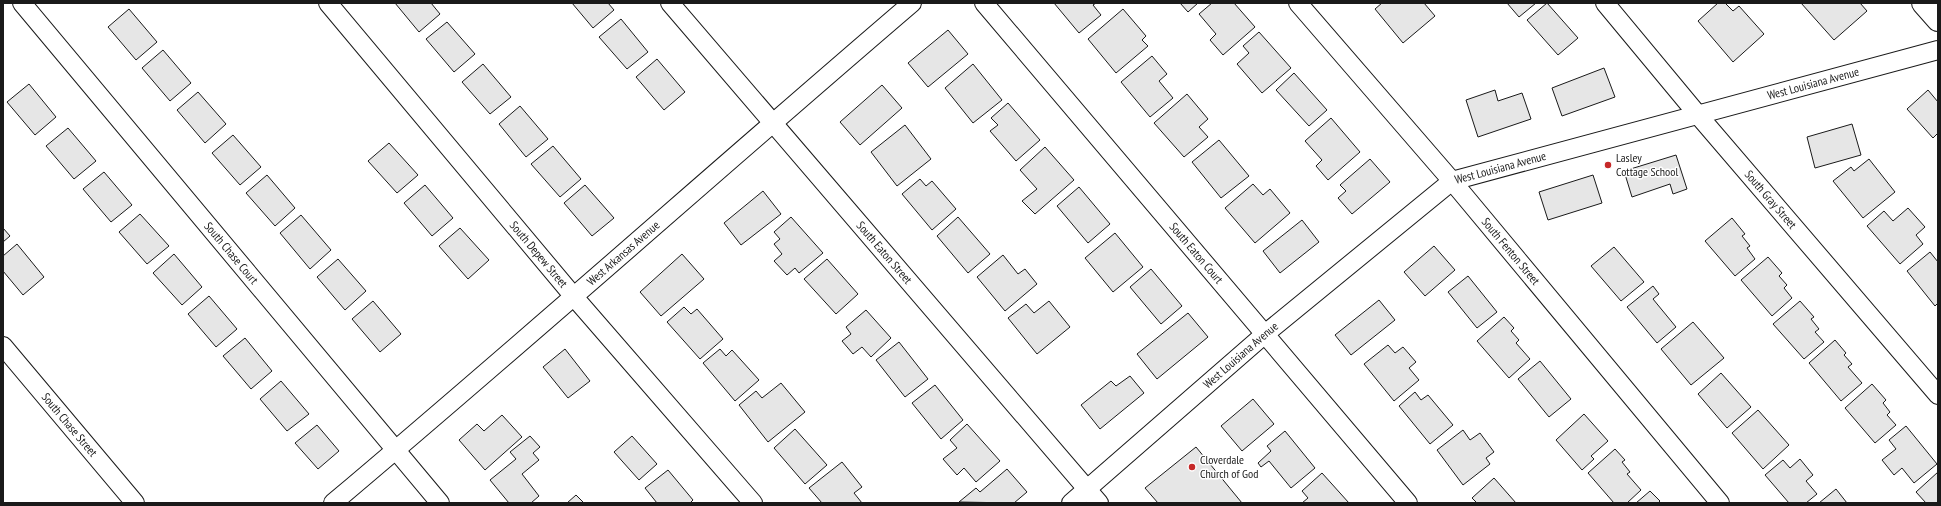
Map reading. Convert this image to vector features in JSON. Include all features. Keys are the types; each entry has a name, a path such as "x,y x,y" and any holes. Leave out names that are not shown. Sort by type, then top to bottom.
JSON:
{"street":[{"name":"South Chase Court","path":"22,3 440,503"},
{"name":"South Depew Street","path":"328,3 575,298 753,503"},
{"name":"South Eaton Street","path":"670,3 772,124 1099,503"},
{"name":"West Arkansas Avenue","path":"333,503 575,298 912,3"},
{"name":"South Eaton Court","path":"984,3 1408,503"},
{"name":"South Fenton Street","path":"1298,3 1452,181 1720,503"},
{"name":"South Gray Street","path":"1605,3 1698,115 1938,395"},
{"path":"1924,3 1938,20"},
{"name":"West Louisiana Avenue","path":"1071,503 1266,334 1452,181 1938,50"},
{"name":"South Chase Street","path":"3,346 135,503"}],"building":[{"path":"395,3 431,3 440,14 419,32"},
{"path":"572,3 608,3 614,10 593,28"},
{"path":"1054,3 1096,3 1093,5 1101,15 1079,33"},
{"path":"1180,3 1198,3 1188,12"},
{"path":"1212,3 1234,3 1255,27 1223,55 1210,40 1216,34 1199,14"},
{"path":"1382,3 1424,3 1435,16 1403,43 1375,9"},
{"path":"1507,3 1536,3 1519,17"},
{"path":"1547,3 1578,38 1558,55 1527,20"},
{"path":"1718,3 1725,3 1733,11 1739,6 1764,34 1733,62 1698,21"},
{"path":"1801,3 1860,3 1867,11 1834,40"},
{"path":"129,9 157,42 136,60 108,27"},
{"path":"1123,9 1146,36 1142,40 1148,46 1116,73 1088,39"},
{"path":"621,19 648,52 627,69 599,37"},
{"path":"447,22 475,54 454,72 426,39"},
{"path":"948,30 968,54 928,87 908,63"},
{"path":"1259,32 1291,68 1262,93 1237,64 1249,53 1243,46"},
{"path":"163,50 191,83 170,101 142,68"},
{"path":"1152,56 1167,74 1159,81 1173,98 1150,117 1121,82"},
{"path":"657,59 685,92 664,110 636,77"},
{"path":"483,64 511,97 490,114 462,82"},
{"path":"973,64 1002,100 973,123 945,88"},
{"path":"1604,68 1615,97 1562,116 1552,88"},
{"path":"1294,73 1327,110 1309,126 1276,90"},
{"path":"29,84 56,117 35,135 7,102"},
{"path":"882,85 902,108 860,145 840,122"},
{"path":"1495,90 1498,101 1522,93 1531,119 1478,137 1466,100"},
{"path":"1928,90 1938,102 1938,133 1933,138 1907,109"},
{"path":"198,92 226,124 205,143 177,110"},
{"path":"1187,94 1208,119 1199,127 1208,137 1184,157 1154,123"},
{"path":"1008,103 1040,140 1016,161 990,131 998,125 991,118"},
{"path":"520,106 548,139 526,157 499,124"},
{"path":"1331,118 1360,152 1328,180 1316,166 1322,160 1305,141"},
{"path":"1852,124 1861,155 1815,168 1807,137"},
{"path":"905,125 931,159 897,186 871,152"},
{"path":"68,128 96,161 74,179 46,146"},
{"path":"233,135 261,167 240,185 212,153"},
{"path":"1219,140 1249,176 1221,198 1192,162"},
{"path":"389,143 418,175 397,193 368,161"},
{"path":"553,146 581,179 560,197 531,164"},
{"path":"1045,147 1074,180 1035,214 1022,201 1037,189 1020,170"},
{"path":"1676,155 1687,189 1673,194 1670,184 1632,197 1624,171"},
{"path":"1370,159 1390,182 1352,214 1338,198 1346,191 1340,185"},
{"path":"1869,159 1895,192 1863,218 1833,181 1851,167 1854,171"},
{"path":"104,172 132,205 111,222 83,189"},
{"path":"267,175 295,208 275,226 246,193"},
{"path":"1593,175 1602,203 1548,220 1539,192"},
{"path":"920,179 926,186 932,181 956,209 932,230 902,194"},
{"path":"1253,184 1263,195 1270,189 1290,213 1255,243 1225,208"},
{"path":"425,185 453,218 432,236 404,203"},
{"path":"585,185 614,218 592,236 564,203"},
{"path":"1079,187 1110,224 1088,243 1057,206"},
{"path":"763,191 781,214 741,245 724,223"},
{"path":"1908,208 1925,227 1916,235 1923,244 1900,264 1867,226 1884,211 1893,221"},
{"path":"140,214 169,246 147,264 119,232"},
{"path":"301,215 331,250 310,269 280,233"},
{"path":"791,217 823,253 799,273 795,268 787,275 774,261 782,254 774,244 780,239 774,232"},
{"path":"958,217 990,254 968,273 937,236"},
{"path":"1732,218 1745,234 1742,236 1750,246 1747,248 1755,259 1735,276 1705,241"},
{"path":"1302,220 1319,242 1280,273 1263,251"},
{"path":"3,228 10,236 3,242"},
{"path":"460,228 489,260 468,279 439,246"},
{"path":"1115,233 1143,267 1113,292 1085,258"},
{"path":"17,244 44,277 23,295 3,271 3,256"},
{"path":"1434,246 1455,270 1425,296 1404,272"},
{"path":"1614,247 1644,282 1621,301 1591,266"},
{"path":"1930,252 1938,262 1938,303 1935,306 1907,271"},
{"path":"174,254 202,287 182,305 153,273"},
{"path":"682,254 704,279 661,316 640,292"},
{"path":"1003,255 1018,274 1025,269 1037,284 1005,311 977,277"},
{"path":"1768,257 1782,273 1779,276 1787,285 1784,288 1792,298 1772,316 1741,280"},
{"path":"338,259 366,291 345,310 317,277"},
{"path":"827,259 858,294 836,314 804,279"},
{"path":"1151,269 1182,306 1161,324 1130,287"},
{"path":"1468,276 1497,312 1477,328 1448,292"},
{"path":"1653,286 1659,294 1653,299 1676,327 1657,343 1627,307"},
{"path":"209,296 237,329 216,347 188,314"},
{"path":"1379,300 1395,320 1351,355 1335,335"},
{"path":"373,301 401,334 380,352 352,319"},
{"path":"1049,301 1070,327 1037,354 1008,318 1026,304 1034,313"},
{"path":"1800,301 1814,317 1811,319 1819,329 1815,332 1824,342 1804,359 1773,324"},
{"path":"684,307 691,314 697,309 723,339 700,359 667,322"},
{"path":"866,310 891,338 871,357 862,347 853,354 842,341 851,334 846,327"},
{"path":"1188,313 1208,337 1157,379 1137,354"},
{"path":"1504,317 1514,328 1511,331 1519,340 1516,343 1530,359 1509,378 1477,341"},
{"path":"1693,322 1724,358 1691,385 1661,349"},
{"path":"245,338 272,371 251,389 223,356"},
{"path":"1835,340 1846,353 1844,355 1852,364 1848,367 1862,383 1841,401 1809,363"},
{"path":"899,342 928,379 905,397 876,360"},
{"path":"1388,345 1395,353 1403,347 1416,362 1409,368 1419,380 1394,401 1364,364"},
{"path":"565,349 590,381 568,398 543,367"},
{"path":"720,349 726,356 732,350 759,380 735,401 703,363"},
{"path":"1540,361 1571,399 1549,417 1518,379"},
{"path":"1721,373 1751,407 1727,428 1698,394"},
{"path":"1130,376 1144,393 1100,429 1081,405 1111,381 1116,386"},
{"path":"281,381 309,414 287,431 260,399"},
{"path":"781,383 805,412 768,442 739,405 756,391 762,398"},
{"path":"1872,384 1886,400 1883,403 1890,412 1887,415 1896,425 1875,443 1845,408"},
{"path":"935,385 963,420 941,439 912,403"},
{"path":"1415,392 1421,400 1428,395 1453,425 1430,444 1399,406"},
{"path":"1253,399 1274,424 1242,451 1221,426"},
{"path":"1758,410 1789,445 1763,469 1732,433"},
{"path":"1584,414 1608,441 1591,456 1594,459 1582,470 1556,440"},
{"path":"502,415 522,437 485,470 459,440 477,424 484,431"},
{"path":"967,424 1000,461 976,482 964,468 957,475 943,459 957,448 950,440"},
{"path":"317,425 339,451 318,469 295,443"},
{"path":"1906,426 1937,464 1914,483 1902,468 1894,475 1882,460 1896,449 1889,440"},
{"path":"795,429 827,465 805,484 774,448"},
{"path":"1463,430 1470,440 1480,433 1494,452 1486,458 1490,464 1463,485 1437,450"},
{"path":"1285,431 1315,468 1291,488 1269,461 1261,467 1258,463 1271,451 1267,446"},
{"path":"530,436 540,447 533,453 539,460 522,474 539,496 531,503 509,503 490,480 516,459 510,452"},
{"path":"632,436 657,464 639,480 614,452"},
{"name":"Cloverdale Church of God","path":"1196,447 1242,503 1158,503 1145,488"},
{"path":"1615,449 1625,460 1622,462 1630,472 1627,474 1641,490 1627,503 1614,503 1588,473"},
{"path":"1800,459 1813,475 1806,481 1817,494 1806,503 1789,503 1765,475 1783,460 1790,468"},
{"path":"842,462 862,487 854,493 862,503 822,503 809,488"},
{"path":"1007,469 1027,492 1014,503 959,502 976,488 980,492"},
{"path":"668,470 693,500 690,503 657,503 645,488"},
{"path":"1938,472 1938,503 1926,503 1916,492"},
{"path":"1322,473 1349,503 1302,503 1308,498 1302,491"},
{"path":"1494,478 1516,503 1477,503 1472,498"},
{"path":"1836,489 1847,503 1819,503"},
{"path":"1650,491 1660,501 1658,503 1636,503"},
{"path":"576,495 584,503 567,503"}],"place":[{"name":"Lasley Cottage School","path":"1608,165"},
{"name":"Cloverdale Church of God","path":"1192,467"}]}
